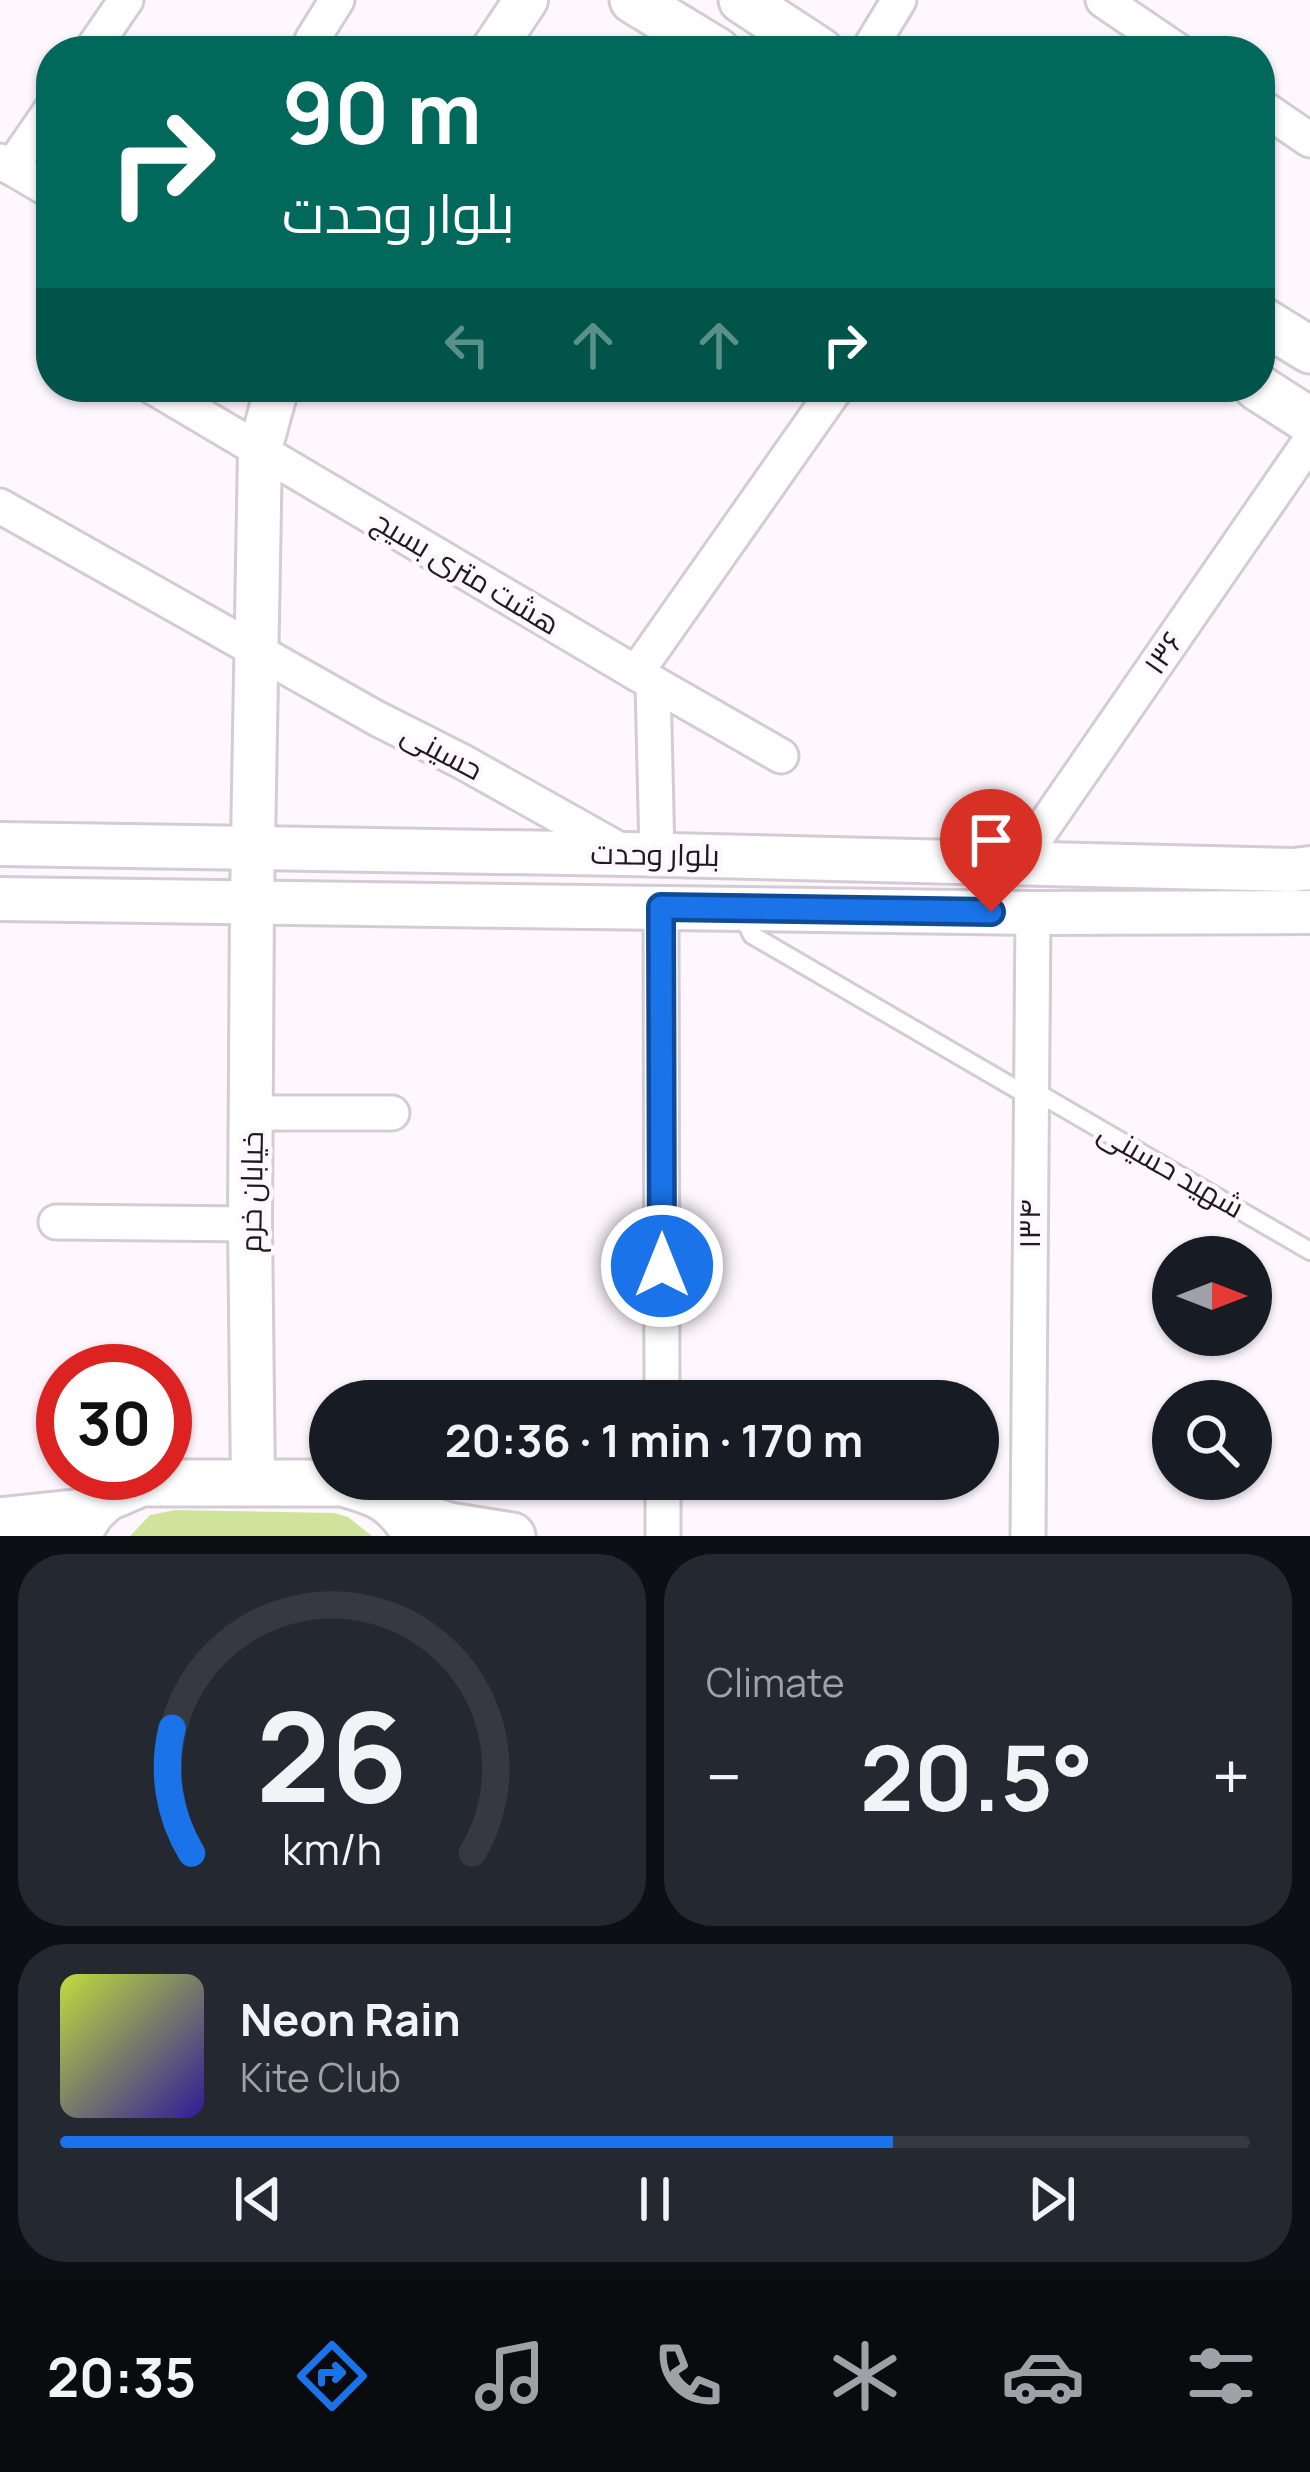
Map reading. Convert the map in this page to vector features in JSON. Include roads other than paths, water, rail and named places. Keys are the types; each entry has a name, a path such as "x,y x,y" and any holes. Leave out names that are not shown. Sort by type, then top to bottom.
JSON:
{"main road":[{"path":"633,0 692,36"},
{"path":"742,0 797,36"},
{"path":"1275,329 1310,350"},
{"path":"1275,399 1310,421"},
{"path":"0,1521 84,1523 106,1498 141,1483 343,1483 374,1491 409,1523 512,1536"}],"street":[{"path":"101,36 126,0"},
{"path":"314,36 337,0"},
{"path":"502,36 526,0"},
{"path":"877,36 899,0"},
{"path":"1120,6 1159,36"},
{"path":"1275,116 1310,140"},
{"path":"36,128 6,165 36,182"},
{"name":"هشت متری بسیج","path":"179,402 781,756"},
{"path":"253,848 260,449 273,402"},
{"path":"642,854 644,678 828,402"},
{"name":"۱۳۶","path":"1018,864 1310,441"},
{"name":"حسینی","path":"0,506 257,650 642,854"},
{"name":"بلوار وحدت","path":"0,844 1310,868"},
{"name":"خیابان خرم","path":"253,848 253,1483"},
{"name":"بلوار وحدت","path":"0,898 1033,913 1310,912"},
{"path":"661,907 662,1380"},
{"name":"۱۳۴","path":"1028,1536 1033,913"},
{"path":"253,1114 392,1113"},
{"path":"56,1222 250,1224"},
{"path":"663,1500 663,1536"}],"lane":[{"name":"شهید حسینی","path":"739,908 752,935 1310,1250"}]}
